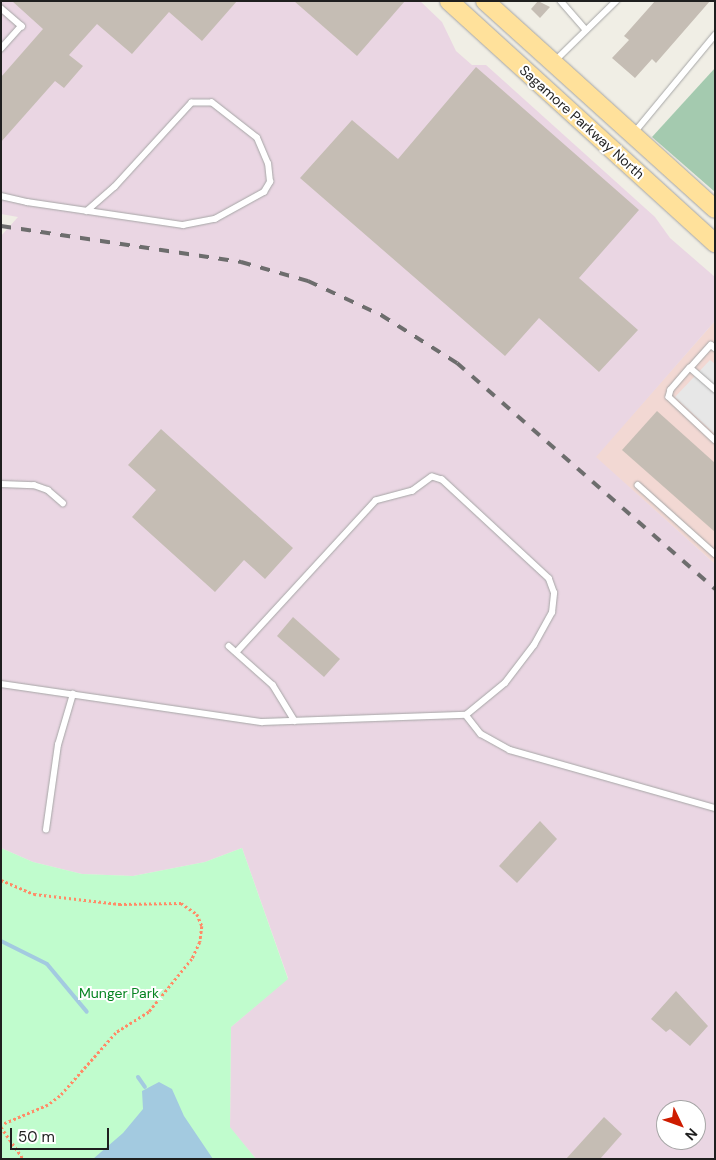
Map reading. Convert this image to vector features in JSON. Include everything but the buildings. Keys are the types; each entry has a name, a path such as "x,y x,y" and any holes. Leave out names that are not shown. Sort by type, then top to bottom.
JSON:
{"main road":[{"name":"Sagamore Parkway North","path":"449,1 715,243"},
{"name":"Sagamore Parkway North","path":"487,2 715,209"}],"lane":[{"path":"561,1 586,30"},
{"path":"553,63 616,1"},
{"path":"1,8 22,26 1,49"},
{"path":"633,135 715,35"},
{"path":"1,196 87,210 184,225 215,219 264,192 270,182 268,164 257,138 212,103 192,103 115,187 87,210"},
{"path":"714,346 690,368 671,390 669,397 715,440"},
{"path":"690,368 715,390"},
{"path":"1,684 262,722 466,716 505,683 534,645 552,613 554,593 549,579 442,480 432,477 413,491 376,501 237,652"},
{"path":"1,484 34,485 48,490 64,503"},
{"path":"638,485 715,554"},
{"path":"229,646 273,685 295,721"},
{"path":"46,830 58,745 72,694"},
{"path":"466,716 481,734 510,750 715,808"}],"path":[{"path":"1,880 34,894 119,904 167,901 181,903 197,914 202,926 200,942 192,959 149,1012 116,1033 54,1101 1,1126 23,1159"}],"shaded area":[{"path":"1,1 420,1 442,22 456,51 472,65 486,65 655,217 670,238 715,277 715,321 596,457 715,564 715,1159 256,1159 230,1128 231,1027 288,978 242,848 205,862 133,876 82,874 33,862 1,848 1,236 18,217 1,214"},
{"path":"715,321 715,564 595,457"},
{"path":"710,360 715,364 715,434 675,397"}],"green space":[{"path":"715,68 715,192 652,137"},
{"name":"Munger Park","path":"1,848 33,862 82,874 133,876 205,862 242,848 288,979 231,1027 230,1127 256,1159 1,1159"}],"water":[{"path":"159,1082 172,1089 184,1116 213,1159 93,1159 123,1133 143,1109 142,1091"}],"waterway":[{"path":"1,941 47,964 87,1012"},
{"path":"138,1077 145,1087"}],"railway":[{"path":"1,226 241,262 308,281 381,315 457,363 715,589"}]}
